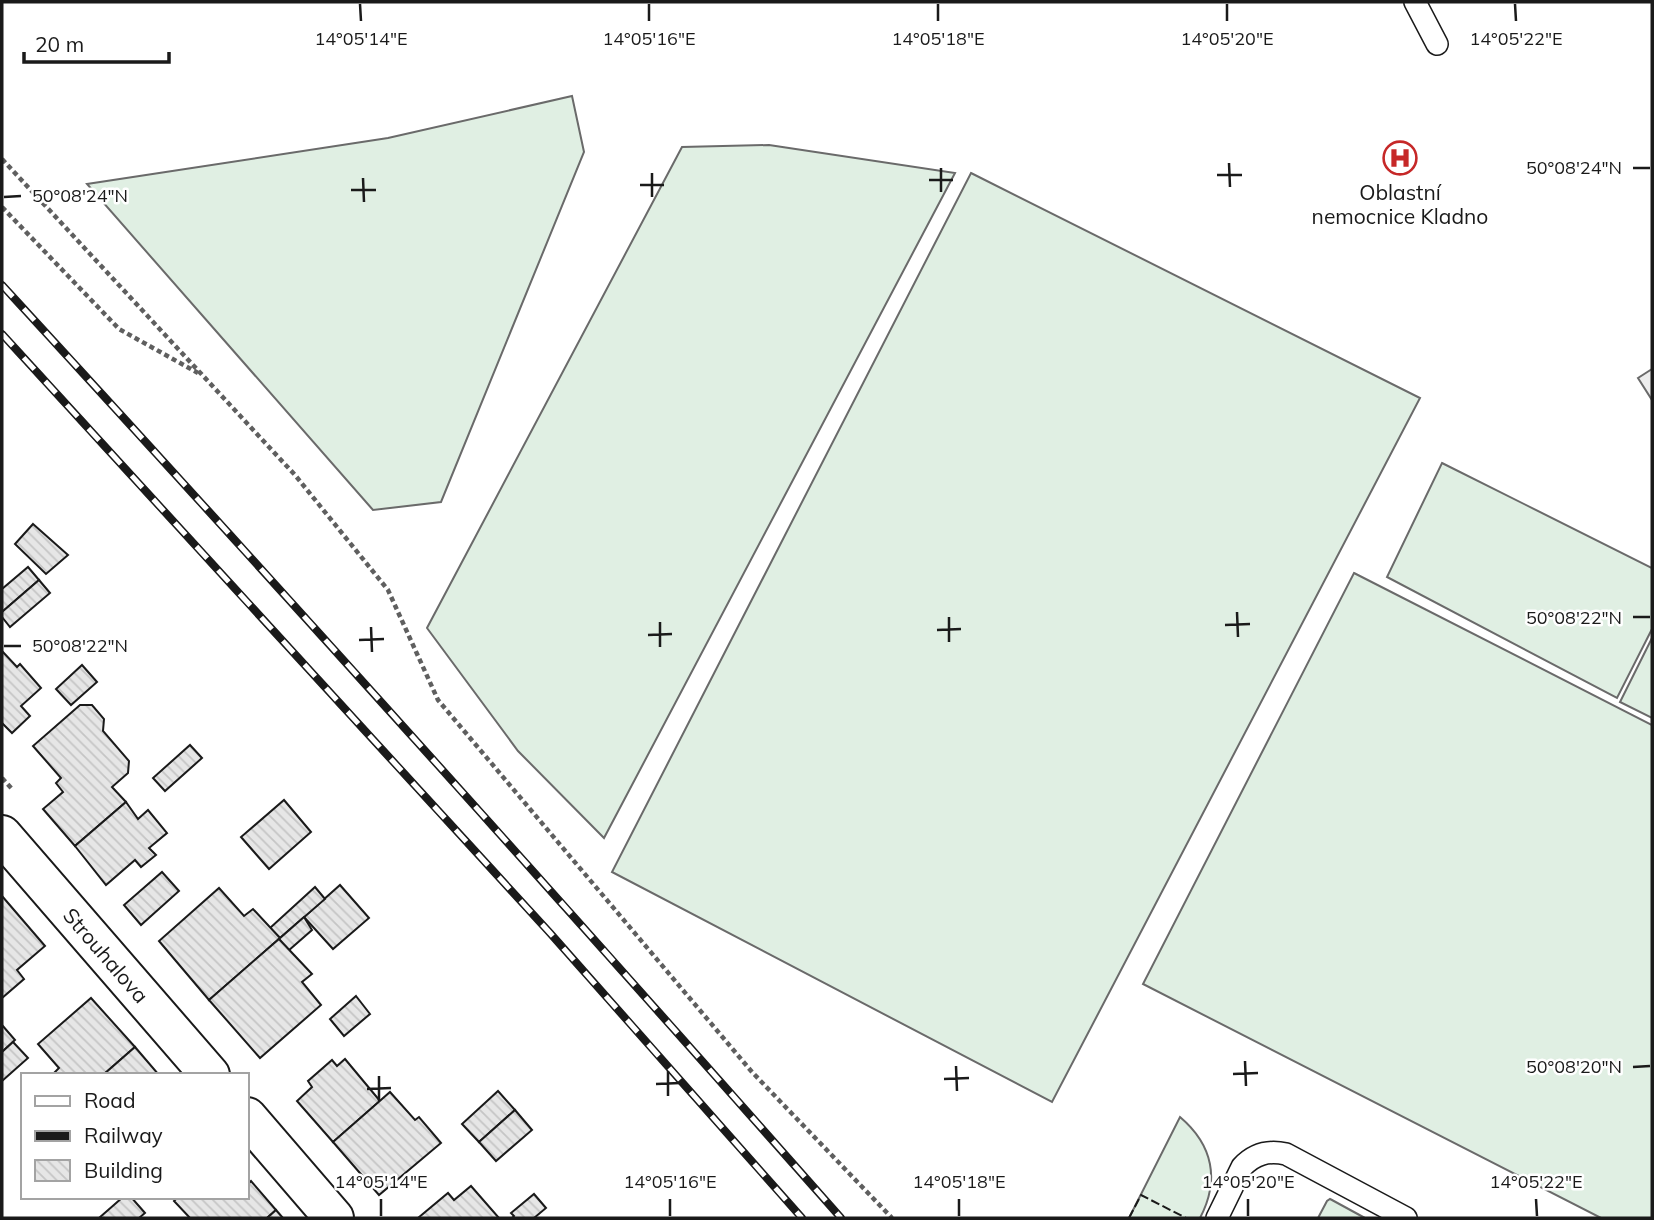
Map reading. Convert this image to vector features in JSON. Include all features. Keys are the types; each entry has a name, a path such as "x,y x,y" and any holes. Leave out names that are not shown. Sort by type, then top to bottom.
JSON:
{"street":[{"name":"Strouhalova","path":"2,835 208,1073"},
{"path":"248,1118 334,1218"}],"lane":[{"path":"1415,2 1437,44"},
{"path":"1217,1218 1247,1161 1262,1153 1274,1152 1286,1154 1406,1218"}],"path":[{"path":"2,159 295,475 387,590 438,700 751,1072 892,1218"},
{"path":"2,207 119,329 202,375"}],"green space":[{"path":"572,96 584,152 441,502 373,510 87,184 388,138"},
{"path":"769,145 955,173 604,838 518,751 427,628 682,147"},
{"path":"971,173 1420,398 1052,1102 612,872"},
{"path":"1442,463 1652,568 1652,629 1617,698 1387,577"},
{"path":"1354,573 1652,725 1652,1218 1601,1218 1143,984"},
{"path":"1652,638 1652,718 1620,702"},
{"path":"1180,1117 1200,1139 1210,1164 1210,1190 1200,1218 1129,1218"},
{"path":"1330,1199 1365,1218 1318,1218"}],"shaded area":[{"path":"1652,369 1652,400 1638,378"}],"building":[{"path":"33,524 68,555 46,574 15,544"},
{"path":"28,567 39,580 2,612 2,589"},
{"path":"39,580 50,593 10,627 2,617 2,612"},
{"path":"2,651 17,667 20,664 41,688 21,706 30,716 12,733 2,723"},
{"path":"82,665 97,682 71,705 56,689"},
{"path":"80,705 92,705 104,719 103,731 129,761 128,773 112,787 126,802 75,846 43,809 63,792 56,783 61,778 33,746"},
{"path":"190,745 202,758 165,791 153,778"},
{"path":"284,800 311,832 269,869 241,837"},
{"path":"126,802 138,819 148,810 167,833 149,848 156,855 141,867 135,860 106,885 75,846"},
{"path":"162,872 179,891 141,925 124,905"},
{"path":"340,885 369,918 333,949 304,917"},
{"path":"315,887 325,899 280,938 270,928"},
{"path":"219,888 244,916 253,909 280,938 209,1000 159,941"},
{"path":"2,896 45,946 17,970 24,979 2,998"},
{"path":"304,917 312,930 288,951 279,939"},
{"path":"279,939 312,974 302,982 321,1005 260,1058 209,1000"},
{"path":"356,996 370,1014 344,1036 330,1019"},
{"path":"91,998 135,1047 105,1073 54,1073 59,1068 38,1044"},
{"path":"2,1025 15,1040 2,1052"},
{"path":"13,1042 28,1058 2,1081 2,1052"},
{"path":"135,1047 157,1073 105,1073"},
{"path":"345,1059 380,1101 333,1142 297,1101 312,1087 308,1081 332,1060 337,1066"},
{"path":"498,1091 515,1110 479,1142 462,1124"},
{"path":"390,1092 415,1120 419,1117 441,1143 379,1195 333,1142"},
{"path":"515,1110 532,1130 496,1161 479,1142"},
{"path":"251,1181 276,1210 267,1218 190,1218 174,1201 248,1199 248,1182"},
{"path":"471,1186 499,1218 418,1218 448,1193 454,1200"},
{"path":"534,1194 546,1208 534,1218 512,1218 514,1216 511,1213"},
{"path":"121,1199 133,1199 145,1213 139,1218 99,1218"},
{"path":"276,1210 283,1218 267,1218"}],"railway":[{"path":"2,285 424,749 841,1218"},
{"path":"2,334 550,933 802,1218"}],"fence":[{"path":"1129,1218 1141,1195 1186,1218"}],"place":[{"name":"Oblastní nemocnice Kladno","path":"1400,158"}]}
